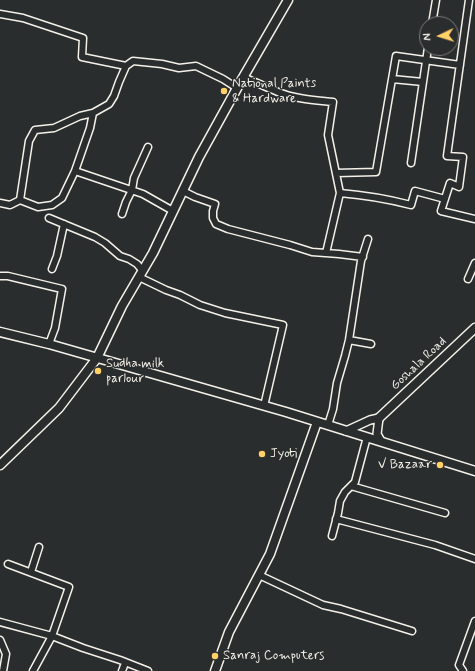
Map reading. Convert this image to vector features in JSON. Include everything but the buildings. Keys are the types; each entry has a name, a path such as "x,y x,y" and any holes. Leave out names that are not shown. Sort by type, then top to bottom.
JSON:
{"main road":[{"path":"0,465 59,408 97,358 122,306 153,253 199,157 288,0"},
{"name":"Goshala Road","path":"379,418 475,328"},
{"path":"0,332 49,344 264,406 475,471"},
{"path":"216,671 228,632 270,554 317,422"}],"street":[{"path":"433,16 436,0"},
{"path":"469,0 447,156 463,157 459,187 450,183 441,211 475,219"},
{"path":"0,14 23,18 83,38 82,57 126,66"},
{"path":"336,173 376,172 396,56 460,65"},
{"path":"411,163 427,56"},
{"path":"20,200 29,141 36,130 54,128 80,116 93,113 109,104 114,96 126,66 133,61 162,64 179,68 196,66 223,79 237,88"},
{"path":"243,77 289,96 307,100 333,102 328,135 340,193 326,253"},
{"path":"392,79 423,82"},
{"path":"0,203 10,205 20,200 38,206 52,205 62,198 75,171 90,128 93,113"},
{"path":"122,214 132,190 134,178 148,147"},
{"path":"75,171 143,194 173,211"},
{"path":"183,191 215,204 213,218 216,224 228,229 312,252 363,257"},
{"path":"340,193 395,200 411,205 415,191 445,199"},
{"path":"49,218 95,237 105,243 120,256 137,264 141,274 166,290 200,305 225,313 283,325 264,406"},
{"path":"52,269 57,256 64,224"},
{"path":"328,425 333,409 337,383 346,356 363,257 368,239"},
{"path":"468,279 475,263"},
{"path":"0,276 8,276 62,289 55,328 49,344"},
{"path":"349,340 371,344"},
{"path":"346,431 370,420 379,418 377,434 381,442"},
{"path":"332,536 340,501 345,492 356,482 367,437"},
{"path":"351,486 445,513"},
{"path":"336,519 434,545 475,559"},
{"path":"31,572 39,547"},
{"path":"8,564 68,587 52,636 33,671"},
{"path":"259,575 323,605 341,609 412,632"},
{"path":"463,671 459,665 475,621"},
{"path":"0,622 52,636 148,671"},
{"path":"0,640 6,654 3,671"},
{"path":"122,671 126,662"}],"place":[{"name":"National Paints & Hardware","path":"224,91"},
{"name":"Sudha milk parlour","path":"98,371"},
{"name":"Jyoti","path":"262,454"},
{"name":"V Bazaar","path":"440,465"},
{"name":"Sanraj Computers","path":"215,656"}]}
